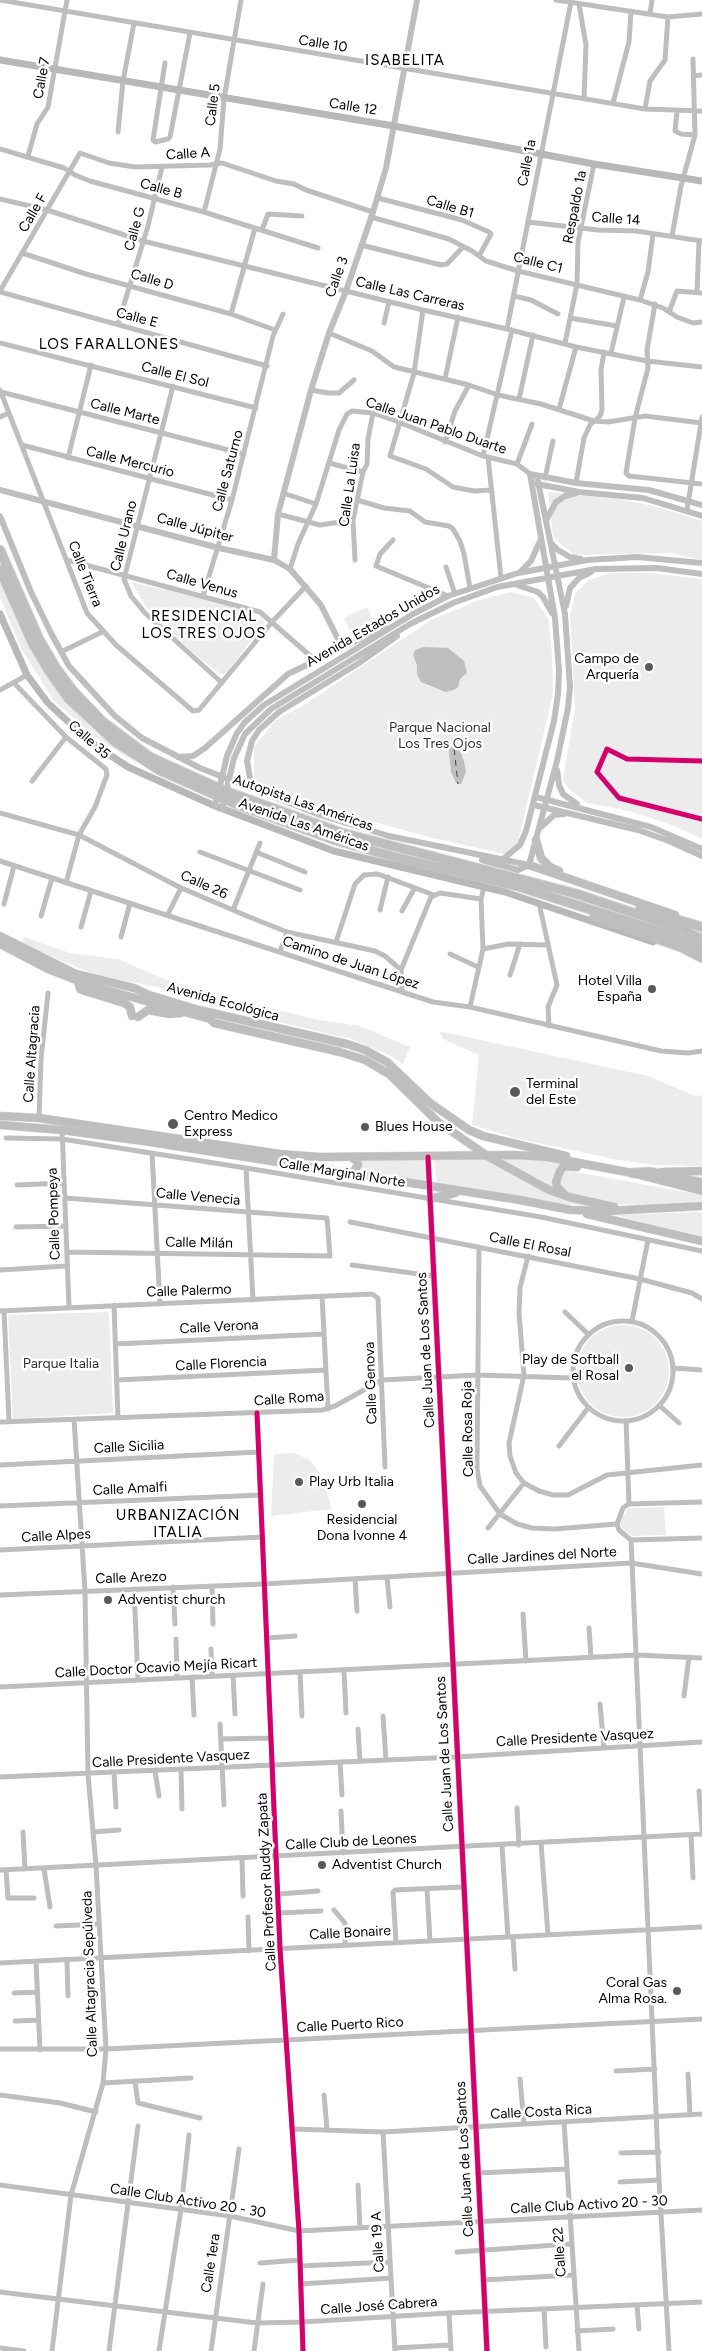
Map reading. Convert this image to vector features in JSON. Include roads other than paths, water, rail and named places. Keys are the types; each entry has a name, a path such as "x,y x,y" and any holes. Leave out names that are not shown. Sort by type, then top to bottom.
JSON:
{"highway":[{"name":"Autopista Las Américas","path":"0,550 39,639 56,668 74,692 103,722 150,756 224,791 339,832 583,896 681,930 702,940"},
{"name":"Autopista Las Américas","path":"0,570 29,636 58,685 98,728 135,757 196,788 308,831 381,854 517,886 674,936 702,949"},
{"path":"517,886 560,905 681,946 702,959"},
{"path":"583,896 592,896 702,927"},
{"path":"632,1173 650,1172 702,1183"}],"main road":[{"name":"Calle 12","path":"0,60 394,126 594,164 702,181"},
{"name":"Avenida Las Américas","path":"0,614 27,675 56,712 82,735 128,767 218,808 297,838 369,861 484,887 539,903 702,959"},
{"path":"536,840 541,858 550,867 585,883"},
{"path":"529,866 585,883 702,927"},
{"name":"Avenida Ecológica","path":"0,936 60,967 102,981 134,988 214,1022 340,1052 365,1060 377,1066 427,1106"},
{"path":"0,944 78,982 140,1000 146,999 186,1009"},
{"path":"102,981 110,989 132,995 140,1000"},
{"path":"78,982 84,992 124,1003 135,1016 148,1010 170,1014 186,1009"},
{"path":"427,1106 438,1122 489,1157 533,1182 569,1197 607,1206 640,1209"},
{"path":"427,1106 483,1136 619,1171"},
{"path":"0,1116 63,1121 280,1154 320,1158 428,1156 547,1157 594,1165"},
{"path":"0,1125 62,1135 150,1142 479,1194 571,1210 702,1241"},
{"path":"458,1157 465,1149 462,1138"},
{"path":"351,1157 357,1161 358,1165 352,1174"},
{"path":"569,1197 557,1187 558,1175 564,1166 632,1173 702,1191"},
{"path":"650,1172 702,1171"},
{"path":"430,1199 446,1194 479,1194"},
{"path":"571,1210 702,1207"}],"street":[{"name":"Calle 10","path":"0,0 645,109 702,110"},
{"name":"Calle 7","path":"28,156 37,124 48,107 67,0"},
{"name":"Calle 5","path":"204,212 220,150 224,99 242,0"},
{"name":"Calle 3","path":"274,560 278,514 311,390 329,333 346,291 378,198 394,126 417,0"},
{"path":"556,0 668,17 702,14"},
{"path":"650,14 652,0"},
{"name":"Calle 1a","path":"501,578 486,457 540,153 554,94 571,2"},
{"path":"579,4 586,45 584,99"},
{"path":"613,103 629,42 631,11"},
{"path":"645,109 650,81 665,60 668,17"},
{"path":"118,132 123,81 134,23"},
{"path":"165,63 154,142 169,138 190,33"},
{"path":"672,236 684,178 696,136 692,76 693,59"},
{"path":"692,76 702,75"},
{"path":"677,111 675,131 681,134 696,136"},
{"name":"Calle B","path":"0,149 64,168 69,172 90,180 204,212 318,248"},
{"name":"Calle A","path":"69,172 80,153 109,163 135,167 223,163 278,181 294,184 372,214"},
{"name":"Respaldo 1a","path":"566,343 577,284 578,242 594,164"},
{"name":"Calle G","path":"118,324 131,285 162,167"},
{"name":"Calle F","path":"0,292 69,172"},
{"name":"Calle B1","path":"378,198 462,220 489,232 490,234 479,256"},
{"name":"Calle Las Carreras","path":"0,199 47,210 143,241 389,302 510,329 576,347 647,361 702,367"},
{"path":"262,230 268,214 302,216"},
{"name":"Calle C1","path":"372,214 449,239 479,256 518,271 655,304 693,323 702,322"},
{"name":"Calle 14","path":"528,222 672,236 701,241"},
{"path":"231,314 255,228"},
{"path":"640,300 648,272 652,234"},
{"path":"669,312 677,290 700,292 701,241"},
{"path":"361,245 441,266 447,264 463,247"},
{"name":"Calle D","path":"22,253 86,274 231,314 276,330"},
{"name":"Calle E","path":"0,292 267,366"},
{"path":"514,296 531,300 558,314"},
{"path":"610,353 624,297"},
{"path":"384,323 389,302"},
{"path":"655,304 644,390 636,418 626,475 702,484"},
{"path":"424,310 414,373 390,452 393,458 426,469 453,487 474,491 491,490"},
{"name":"Calle Saturno","path":"203,596 219,548 276,330 283,314"},
{"path":"445,379 458,317"},
{"path":"570,318 617,326"},
{"path":"329,333 372,351 394,367 469,385 498,395 519,399 594,421 608,422 645,416 702,421 687,510"},
{"path":"519,399 533,335"},
{"name":"Calle El Sol","path":"0,343 256,408"},
{"path":"559,410 576,347"},
{"path":"576,483 584,438 590,425 602,410 601,370 604,352"},
{"path":"68,458 91,365"},
{"path":"311,390 339,393 354,380"},
{"path":"445,442 455,411 469,385"},
{"name":"Calle Urano","path":"173,386 124,575 127,588 145,613 222,683"},
{"name":"Calle Marte","path":"0,391 244,454"},
{"name":"Calle Tierra","path":"0,391 68,560 87,613 102,632 193,711 199,710 272,622 306,586"},
{"name":"Calle Juan Pablo Duarte","path":"290,569 298,544 316,504 339,430 347,414 360,410 372,413 486,457 517,464 534,475"},
{"path":"0,417 9,413"},
{"name":"Calle La Luisa","path":"355,560 353,520 363,472 367,464 372,413"},
{"path":"517,464 532,424"},
{"path":"545,478 553,441"},
{"name":"Calle Mercurio","path":"22,445 232,500"},
{"path":"329,463 363,472"},
{"path":"534,475 576,483 649,490 702,505"},
{"path":"502,860 520,845 534,805 554,721 560,671 555,618 531,482 534,475"},
{"path":"529,866 558,761 566,722 570,687 565,614 538,485 534,475"},
{"path":"531,482 538,485 579,492 644,498 702,516"},
{"name":"Calle Júpiter","path":"0,490 219,548 274,560 290,569 321,605 342,647"},
{"path":"546,521 556,502 565,496 579,492"},
{"path":"283,493 316,504"},
{"path":"357,500 384,508 410,511 425,522 449,526 453,529 460,541 464,554 470,588"},
{"path":"278,514 320,525 353,520"},
{"name":"Avenida Las Américas","path":"0,516 32,592 61,652 79,678 115,716 142,738 175,757 320,815 390,836 462,852"},
{"path":"393,540 380,554 376,566 448,596"},
{"path":"518,573 531,561 540,540"},
{"path":"550,542 558,550 570,557 587,560"},
{"name":"Avenida Estados Unidos","path":"314,678 322,669 413,614 448,596 501,578 555,565 587,560 637,557 702,563"},
{"name":"Calle Venus","path":"68,560 260,612 315,660"},
{"path":"446,567 455,594"},
{"name":"Avenida Estados Unidos","path":"218,808 231,744 245,722 264,705 422,617 471,596 511,584 596,569 657,568 702,574"},
{"path":"565,614 566,600 570,588 579,578 596,569"},
{"path":"511,584 526,586 538,592 544,597 555,618"},
{"path":"175,757 188,757 198,753 282,679 315,660 413,614"},
{"path":"260,792 251,782 247,768 250,748 259,730 279,712 359,663 422,617"},
{"path":"61,652 102,632"},
{"path":"322,669 342,647"},
{"path":"0,690 27,675"},
{"name":"Calle 35","path":"14,683 66,736 106,769 107,775 96,806 79,835 66,883"},
{"path":"32,781 66,736"},
{"path":"558,761 558,780 563,794 573,802 589,810"},
{"path":"536,797 651,827 702,849"},
{"path":"534,805 646,833 702,856"},
{"name":"Calle 26","path":"0,813 79,835 181,888 232,910 287,932 380,953 401,970"},
{"path":"539,830 554,815 580,815"},
{"path":"232,910 260,843"},
{"path":"200,852 300,890"},
{"path":"256,852 305,872"},
{"path":"462,852 529,866"},
{"path":"462,852 512,869 522,869 529,866"},
{"name":"Camino de Juan López","path":"0,861 168,914 433,1002 470,1007 661,1051 688,1053 702,1051"},
{"path":"4,904 14,866"},
{"path":"336,942 355,884 361,877 368,874 388,877 414,889 434,895 440,893 481,899"},
{"path":"380,910 388,877"},
{"path":"41,916 52,878"},
{"path":"470,1007 483,949 481,899 484,887"},
{"path":"168,914 181,888"},
{"path":"402,911 414,889"},
{"path":"80,927 91,891"},
{"path":"402,992 401,970 434,895"},
{"path":"121,937 130,903"},
{"path":"539,903 557,985 548,1007 549,1026"},
{"path":"280,952 287,932"},
{"path":"483,949 520,944 548,945"},
{"path":"510,975 520,944"},
{"path":"450,954 478,967"},
{"name":"Calle Altagracia","path":"39,1118 41,1060 48,993"},
{"name":"Calle Pompeya","path":"63,1121 69,1307"},
{"name":"Calle Marginal Norte","path":"6,1138 62,1135 152,1153 541,1217 702,1252"},
{"path":"152,1153 160,1304"},
{"name":"Calle Juan de Los Santos","path":"428,1156 451,1664 467,1939 479,2222 487,2351"},
{"path":"246,1168 253,1300"},
{"path":"17,1185 64,1182"},
{"name":"Calle Venecia","path":"65,1198 328,1218 330,1256"},
{"name":"Calle El Rosal","path":"350,1222 480,1246 640,1279 692,1293 702,1299"},
{"path":"16,1227 66,1226"},
{"path":"632,1321 648,1240"},
{"name":"Calle Rosa Roja","path":"480,1246 477,1469 480,1486 500,1514 517,1524 532,1528 555,1530 617,1524"},
{"name":"Calle Milán","path":"67,1252 330,1256"},
{"path":"528,1256 520,1288 518,1313 524,1375 509,1443 510,1456 516,1472 524,1483 539,1491 554,1495 568,1495 607,1475 628,1471 702,1465"},
{"path":"352,1265 434,1276"},
{"path":"0,1270 68,1266"},
{"name":"Calle Palermo","path":"2,1311 372,1294 378,1298"},
{"path":"322,1296 328,1409"},
{"name":"Calle Genova","path":"378,1298 385,1467"},
{"path":"114,1305 118,1418"},
{"path":"2,1311 9,1421"},
{"path":"565,1312 588,1334"},
{"path":"616,1321 632,1321 648,1327 661,1338 670,1352 674,1368 672,1382 668,1395 660,1406 649,1414 626,1422 611,1420 588,1408 578,1394 572,1378 573,1362 578,1347 588,1334 601,1325 616,1321"},
{"name":"Calle Verona","path":"116,1344 324,1334"},
{"path":"674,1368 702,1370"},
{"name":"Calle Florencia","path":"117,1380 326,1370"},
{"name":"Calle Roma","path":"0,1422 328,1409 382,1380 478,1375 572,1378"},
{"path":"0,1384 7,1384"},
{"path":"660,1406 679,1423"},
{"path":"560,1446 588,1408"},
{"name":"Calle Profesor Ruddy Zapata","path":"257,1413 263,1537 263,1584 278,1856 280,1949 299,2231 303,2351"},
{"path":"74,1419 85,1591"},
{"path":"626,1422 629,1504"},
{"name":"Calle Sicilia","path":"0,1465 259,1452"},
{"path":"488,1528 524,1483"},
{"name":"Calle Amalfi","path":"0,1506 260,1495"},
{"path":"702,1502 629,1504 623,1508 617,1524 619,1530 631,1540 702,1538"},
{"name":"Calle Alpes","path":"0,1550 263,1537"},
{"path":"631,1540 659,2180 669,2351"},
{"name":"Calle Jardines del Norte","path":"263,1584 631,1562 702,1574"},
{"path":"387,1577 390,1607"},
{"path":"354,1578 357,1611"},
{"name":"Calle Arezo","path":"0,1594 263,1584"},
{"path":"212,1586 213,1624"},
{"path":"174,1587 175,1624"},
{"path":"134,1589 138,1680"},
{"name":"Calle Altagracia Sepúlveda","path":"52,2351 56,2298 71,2195 103,2083 106,2049 100,1924 88,1774 85,1591"},
{"path":"523,1614 526,1661"},
{"path":"589,1628 591,1657"},
{"path":"267,1638 295,1636"},
{"path":"176,1639 177,1678"},
{"path":"211,1649 212,1676"},
{"name":"Calle Doctor Ocavio Mejía Ricart","path":"0,1688 637,1655 702,1658"},
{"path":"684,1696 689,1657"},
{"path":"344,1670 346,1713"},
{"path":"300,1672 302,1716"},
{"path":"233,1675 234,1714"},
{"path":"192,1677 194,1715"},
{"path":"600,1704 604,1748"},
{"path":"383,1716 386,1760"},
{"path":"220,1724 224,1805"},
{"path":"358,1729 360,1761"},
{"path":"221,1739 272,1738"},
{"name":"Calle Presidente Vasquez","path":"0,1778 386,1760 702,1742"},
{"path":"340,1762 342,1795"},
{"path":"181,1770 182,1809"},
{"path":"155,1771 159,1796"},
{"path":"114,1773 116,1807"},
{"path":"699,1791 702,1830"},
{"path":"517,1808 519,1845"},
{"path":"341,1811 343,1853"},
{"path":"93,1832 119,1830"},
{"path":"23,1832 25,1870"},
{"name":"Calle Club de Leones","path":"3,1870 502,1846 702,1834"},
{"path":"691,1835 693,1878"},
{"path":"541,1843 548,1935"},
{"path":"502,1846 515,1969"},
{"path":"242,1858 243,1896"},
{"path":"44,1869 50,1907"},
{"path":"3,1870 8,1898 34,1898"},
{"path":"396,1942 393,1891 463,1887"},
{"path":"427,1888 430,1941"},
{"path":"279,1894 318,1891"},
{"path":"279,1912 321,1910"},
{"path":"334,1910 345,1923 345,1944"},
{"path":"248,1917 249,1951"},
{"path":"56,1926 100,1924"},
{"name":"Calle Bonaire","path":"0,1963 249,1951 345,1944 702,1928"},
{"path":"67,1960 68,1996"},
{"path":"36,1962 40,2050"},
{"path":"14,1993 37,1992"},
{"name":"Calle Puerto Rico","path":"0,2049 106,2049 702,2019"},
{"path":"15,2021 38,2020"},
{"path":"616,2071 655,2069"},
{"path":"688,2074 690,2115"},
{"path":"103,2083 191,2078"},
{"path":"520,2079 524,2124"},
{"path":"135,2081 138,2103 200,2118"},
{"path":"0,2095 60,2103 96,2112"},
{"path":"324,2095 327,2129"},
{"name":"Calle Costa Rica","path":"292,2128 383,2132 702,2114"},
{"name":"Calle 22","path":"564,2122 570,2244 579,2351"},
{"path":"109,2351 138,2126"},
{"name":"Calle 19 A","path":"383,2132 395,2349"},
{"path":"159,2351 181,2209 189,2135"},
{"name":"Calle 1era","path":"211,2351 214,2317 239,2149"},
{"path":"621,2153 658,2152"},
{"path":"477,2173 566,2169"},
{"path":"620,2182 659,2180"},
{"name":"Calle Club Activo 20 - 30","path":"0,2185 230,2216 299,2231 702,2210"},
{"path":"358,2185 360,2228"},
{"path":"457,2252 570,2244"},
{"path":"260,2263 300,2260"},
{"path":"300,2266 390,2262"},
{"path":"483,2280 573,2275"},
{"path":"301,2284 391,2278"},
{"path":"254,2351 256,2322 263,2284"},
{"name":"Calle José Cabrera","path":"0,2292 256,2322 302,2322 486,2311 702,2302"},
{"path":"637,2305 639,2329"},
{"path":"544,2309 546,2346"},
{"path":"395,2349 451,2348 449,2313"},
{"path":"577,2332 613,2329"},
{"path":"0,2348 24,2351"}],"place":[{"name":"Campo de Arquería","path":"649,667"},
{"name":"Hotel Villa España","path":"652,989"},
{"name":"Terminal del Este","path":"515,1092"},
{"name":"Centro Medico Express","path":"173,1124"},
{"name":"Blues House","path":"365,1127"},
{"name":"Play de Softball el Rosal","path":"629,1368"},
{"name":"Play Urb Italia","path":"299,1482"},
{"name":"Residencial Dona Ivonne 4","path":"362,1504"},
{"name":"Adventist church","path":"108,1600"},
{"name":"Adventist Church","path":"322,1865"},
{"name":"Coral Gas Alma Rosa.","path":"677,1991"}],"district":[{"name":"ISABELITA","path":"405,61"},
{"name":"LOS FARALLONES","path":"109,345"},
{"name":"RESIDENCIAL LOS TRES OJOS","path":"204,626"},
{"name":"URBANIZACIÓN ITALIA","path":"178,1524"}],"park label":[{"name":"Parque Nacional Los Tres Ojos","path":"440,736"},
{"name":"Parque Italia","path":"61,1364"}]}
